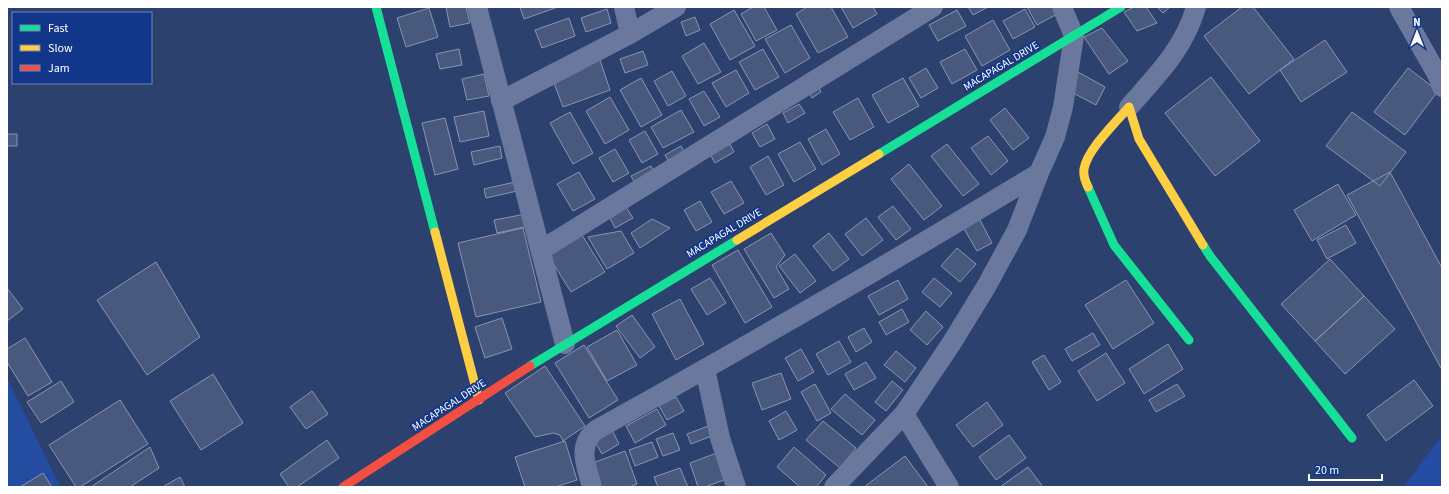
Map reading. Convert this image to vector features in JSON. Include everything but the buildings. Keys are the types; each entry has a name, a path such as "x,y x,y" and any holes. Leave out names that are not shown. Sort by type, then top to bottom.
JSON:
{"street":[{"path":"376,7 479,400"},
{"path":"477,7 541,250 564,344"},
{"path":"624,7 630,34"},
{"path":"501,101 630,34 676,7"},
{"path":"541,250 933,7"},
{"path":"834,487 904,414 986,287 1017,230 1055,137 1061,114 1074,36 1062,7"},
{"name":"MACAPAGAL DRIVE","path":"343,487 564,344 1122,7"},
{"path":"1189,340 1114,245 1084,179 1084,170 1094,151 1128,106 1164,68 1186,36 1196,7"},
{"path":"1399,7 1438,76 1442,87"},
{"path":"1128,106 1138,139 1210,256 1352,438"},
{"path":"592,487 583,454 585,444 590,435 596,430 705,370 938,234 1039,173"},
{"path":"705,370 720,438 736,487"},
{"path":"904,414 949,487"}],"shaded area":[{"path":"7,378 60,486 59,487 7,487"},
{"path":"1442,435 1442,487 1403,487"}],"traffic: fast":[{"path":"376,7 435,232"},
{"path":"879,154 1121,7"},
{"path":"1088,187 1114,245 1189,340"},
{"path":"530,366 737,240"},
{"path":"1203,245 1352,438"}],"traffic: slow":[{"path":"1088,187 1085,181 1084,169 1090,153 1129,107 1139,139 1203,245"},
{"path":"737,240 879,154"},
{"path":"435,232 479,400"}],"traffic: jam":[{"path":"343,487 530,366"}]}
